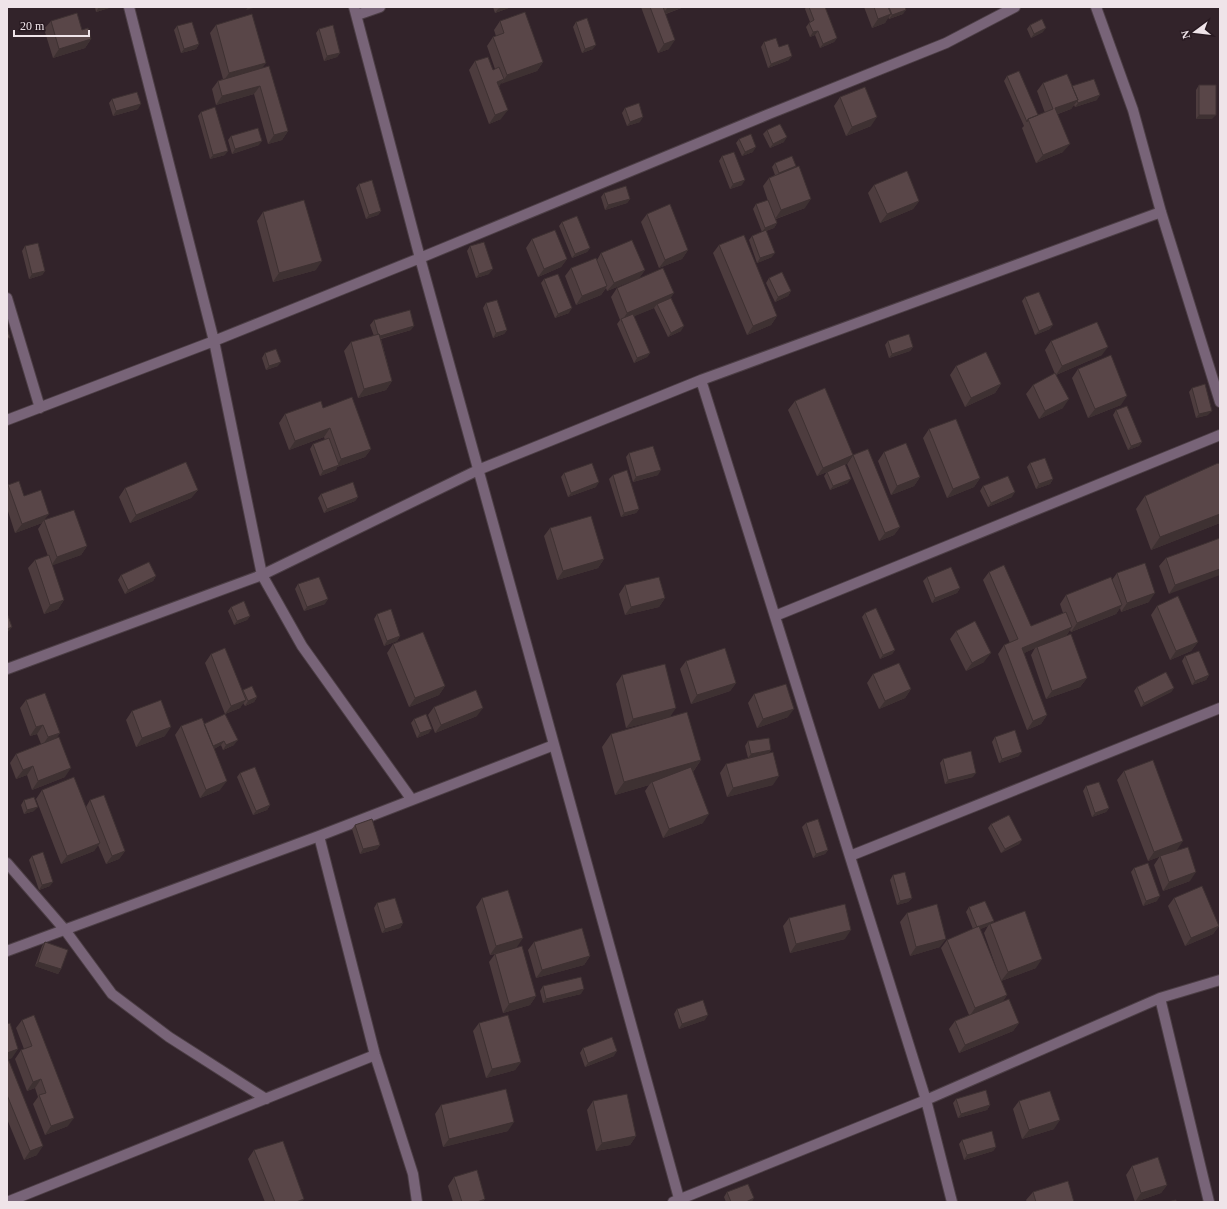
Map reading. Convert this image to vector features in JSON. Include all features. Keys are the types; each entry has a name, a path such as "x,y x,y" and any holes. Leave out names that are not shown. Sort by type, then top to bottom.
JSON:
{"street":[{"path":"129,7 214,341 262,575 302,646 412,800"},
{"path":"380,7 356,11 420,258 678,1201 926,1100 1160,998 1220,980"},
{"path":"7,420 214,341 769,114 946,44 1015,7"},
{"path":"1096,7 1133,110 1161,212 1220,402"},
{"path":"7,669 262,575 478,470 701,380 1161,212"},
{"path":"7,298 40,408"},
{"path":"701,380 926,1100 952,1202"},
{"path":"775,616 1220,435"},
{"path":"850,856 1220,708"},
{"path":"7,952 319,836 554,745"},
{"path":"319,836 375,1055 413,1174 417,1202"},
{"path":"7,863 65,930 112,994 169,1037 266,1099"},
{"path":"1160,998 1209,1202"},
{"path":"7,1202 375,1055"}],"building":[{"path":"650,7 663,7 675,40 664,44"},
{"path":"809,7 825,7 837,38 823,44 818,31 813,32 809,23 814,20"},
{"path":"874,7 888,7 891,14 878,19"},
{"path":"889,7 905,7 906,10 892,15"},
{"path":"525,12 543,62 507,75 493,37 504,33 500,21"},
{"path":"77,13 82,30 88,28 91,39 59,49 51,21"},
{"path":"252,14 266,63 229,73 216,25"},
{"path":"587,18 596,45 585,49 576,22"},
{"path":"1042,19 1046,28 1034,34 1030,25"},
{"path":"192,22 199,44 184,49 177,26"},
{"path":"333,25 340,53 327,56 319,29"},
{"path":"776,38 779,47 788,44 792,56 771,64 764,42"},
{"path":"488,57 493,70 499,67 504,79 497,82 508,110 495,115 475,61"},
{"path":"269,66 288,131 274,135 260,86 222,96 218,81"},
{"path":"1019,71 1038,115 1028,119 1027,122 1007,76"},
{"path":"1067,74 1078,100 1055,108 1070,144 1043,155 1028,119 1053,109 1043,83"},
{"path":"1094,79 1100,95 1078,103 1072,86"},
{"path":"1199,85 1216,85 1216,115 1199,115"},
{"path":"865,87 877,117 852,127 840,97"},
{"path":"137,92 141,104 116,111 112,99"},
{"path":"639,103 643,117 630,122 625,108"},
{"path":"215,107 228,151 213,155 201,112"},
{"path":"780,124 787,137 773,144 767,130"},
{"path":"258,128 262,141 235,149 231,136"},
{"path":"751,134 756,147 745,152 739,139"},
{"path":"734,152 745,180 733,184 722,156"},
{"path":"792,156 796,166 779,173 775,163"},
{"path":"799,166 811,199 781,210 769,178"},
{"path":"907,171 919,201 887,214 874,185"},
{"path":"372,180 381,211 369,215 359,184"},
{"path":"626,186 630,199 608,205 604,193"},
{"path":"304,200 322,261 279,273 263,212"},
{"path":"768,200 777,223 765,228 756,204"},
{"path":"670,204 688,250 665,260 647,214"},
{"path":"577,216 590,248 575,254 562,222"},
{"path":"555,230 567,259 544,269 532,239"},
{"path":"766,230 775,253 760,258 752,236"},
{"path":"744,235 777,316 753,326 719,245"},
{"path":"632,240 645,270 614,283 601,253"},
{"path":"484,242 493,269 479,274 470,246"},
{"path":"38,243 45,271 32,274 25,246"},
{"path":"596,258 607,286 582,296 571,268"},
{"path":"663,268 674,293 627,313 617,288"},
{"path":"782,272 791,291 778,297 769,278"},
{"path":"558,274 572,308 558,314 544,279"},
{"path":"1039,292 1053,325 1039,331 1025,297"},
{"path":"671,298 684,326 671,333 657,304"},
{"path":"497,300 507,330 496,333 486,303"},
{"path":"410,310 414,326 380,336 378,334 374,320"},
{"path":"633,314 650,353 637,358 621,319"},
{"path":"1097,322 1108,347 1062,366 1051,341"},
{"path":"7,328 10,338 7,338"},
{"path":"379,334 392,381 364,389 351,342"},
{"path":"909,334 913,347 892,354 888,341"},
{"path":"276,349 281,362 269,366 265,353"},
{"path":"986,352 1001,384 971,398 956,366"},
{"path":"1111,355 1127,396 1095,409 1078,369"},
{"path":"1055,373 1069,399 1045,411 1033,385"},
{"path":"1205,384 1212,411 1199,414 1192,388"},
{"path":"825,388 853,455 823,468 795,401"},
{"path":"352,397 371,449 341,459 330,428 295,441 285,414 321,401 323,408"},
{"path":"1127,406 1142,442 1131,446 1116,410"},
{"path":"956,419 980,478 953,489 929,429"},
{"path":"329,438 339,465 323,471 313,444"},
{"path":"906,443 920,477 897,486 884,452"},
{"path":"653,446 661,470 636,477 629,453"},
{"path":"868,449 900,527 885,533 853,455"},
{"path":"1045,458 1053,479 1039,484 1030,463"},
{"path":"186,462 198,490 136,515 125,488"},
{"path":"592,463 599,482 571,493 564,473"},
{"path":"1218,463 1220,464 1220,514 1160,537 1145,496"},
{"path":"845,464 851,479 833,486 827,472"},
{"path":"627,470 639,509 624,513 613,475"},
{"path":"1008,476 1015,492 991,503 983,486"},
{"path":"19,481 24,496 41,490 49,514 22,524 8,485"},
{"path":"353,482 358,497 327,509 321,494"},
{"path":"74,510 87,546 57,557 44,520"},
{"path":"591,516 604,559 563,571 550,528"},
{"path":"1220,538 1220,569 1175,585 1166,558"},
{"path":"49,555 64,600 50,605 35,560"},
{"path":"149,562 156,576 128,590 121,575"},
{"path":"1145,563 1155,593 1127,603 1117,573"},
{"path":"1004,565 1031,626 1066,612 1072,627 1022,648 1047,715 1033,721 1004,645 1018,639 989,572"},
{"path":"951,567 960,588 935,598 927,577"},
{"path":"319,577 328,599 307,607 298,584"},
{"path":"659,577 665,598 631,607 625,585"},
{"path":"1111,577 1122,605 1077,623 1066,595"},
{"path":"1178,596 1198,642 1176,651 1157,606"},
{"path":"244,601 250,616 237,621 231,607"},
{"path":"876,608 895,650 883,655 865,613"},
{"path":"391,609 400,636 387,641 377,614"},
{"path":"7,613 12,627 7,629"},
{"path":"975,621 991,653 972,663 956,631"},
{"path":"423,632 445,686 415,698 393,644"},
{"path":"1071,634 1087,678 1052,691 1037,647"},
{"path":"225,648 246,700 231,706 211,654"},
{"path":"725,648 736,683 697,695 686,661"},
{"path":"1199,651 1209,675 1195,681 1185,656"},
{"path":"899,663 911,689 885,701 873,674"},
{"path":"665,664 676,708 633,719 622,675"},
{"path":"1166,672 1174,688 1144,703 1137,687"},
{"path":"786,684 794,709 763,719 754,694"},
{"path":"252,686 257,697 248,701 243,690"},
{"path":"476,690 483,708 441,725 434,707"},
{"path":"45,693 60,733 48,737 43,725 36,727 26,700"},
{"path":"161,700 171,727 142,738 132,711"},
{"path":"687,712 701,760 624,782 611,734"},
{"path":"225,714 238,740 226,745 224,741 213,746 204,724"},
{"path":"426,714 432,729 420,733 414,719"},
{"path":"202,718 227,781 206,790 181,726"},
{"path":"1015,730 1022,752 1002,759 995,737"},
{"path":"59,737 71,768 38,781 33,766 23,770 16,754"},
{"path":"769,738 771,750 751,754 748,741"},
{"path":"971,751 976,773 948,780 943,759"},
{"path":"773,752 779,776 733,788 726,764"},
{"path":"1153,760 1183,841 1154,852 1124,771"},
{"path":"255,767 270,805 256,811 240,773"},
{"path":"691,767 709,814 669,829 652,782"},
{"path":"74,777 100,843 67,856 42,790"},
{"path":"1099,782 1109,808 1095,813 1086,786"},
{"path":"104,795 125,851 112,856 90,800"},
{"path":"34,797 38,807 27,810 24,800"},
{"path":"1009,815 1022,840 1005,849 991,824"},
{"path":"372,819 380,845 363,849 355,825"},
{"path":"818,819 828,850 816,854 806,823"},
{"path":"1188,847 1196,872 1169,882 1160,856"},
{"path":"43,852 53,882 42,885 32,856"},
{"path":"1148,863 1160,896 1146,901 1134,868"},
{"path":"905,872 912,898 900,901 893,875"},
{"path":"1202,886 1219,926 1191,938 1174,898"},
{"path":"508,890 523,938 496,946 482,898"},
{"path":"395,898 403,923 385,929 377,903"},
{"path":"985,901 994,921 977,927 969,907"},
{"path":"845,904 851,930 796,944 789,918"},
{"path":"937,904 946,939 916,947 907,913"},
{"path":"1025,911 1042,959 1008,972 990,924"},
{"path":"979,926 1007,995 975,1008 947,940"},
{"path":"582,928 590,956 542,970 534,942"},
{"path":"45,942 68,950 61,969 38,962"},
{"path":"522,946 536,996 509,1004 495,954"},
{"path":"581,977 584,989 546,999 543,986"},
{"path":"1009,999 1019,1023 965,1045 955,1021"},
{"path":"703,1000 708,1015 682,1024 677,1009"},
{"path":"34,1015 74,1118 51,1126 39,1095 46,1093 41,1079 33,1082 21,1050 32,1046 22,1020"},
{"path":"508,1015 521,1062 492,1069 479,1023"},
{"path":"10,1023 18,1049 7,1053 7,1024"},
{"path":"612,1037 617,1051 588,1063 583,1048"},
{"path":"7,1056 43,1146 30,1151 7,1095"},
{"path":"506,1089 514,1122 449,1139 441,1105"},
{"path":"986,1090 990,1105 961,1114 956,1099"},
{"path":"1050,1091 1060,1120 1029,1130 1019,1101"},
{"path":"627,1094 636,1136 602,1143 593,1101"},
{"path":"992,1131 996,1147 967,1155 962,1140"},
{"path":"283,1141 304,1199 296,1202 275,1202 254,1150"},
{"path":"1158,1157 1167,1185 1141,1193 1132,1166"},
{"path":"477,1170 485,1199 477,1202 462,1202 454,1177"},
{"path":"1068,1181 1074,1202 1036,1202 1033,1192"},
{"path":"748,1184 754,1198 746,1202 731,1202 727,1192"}]}
